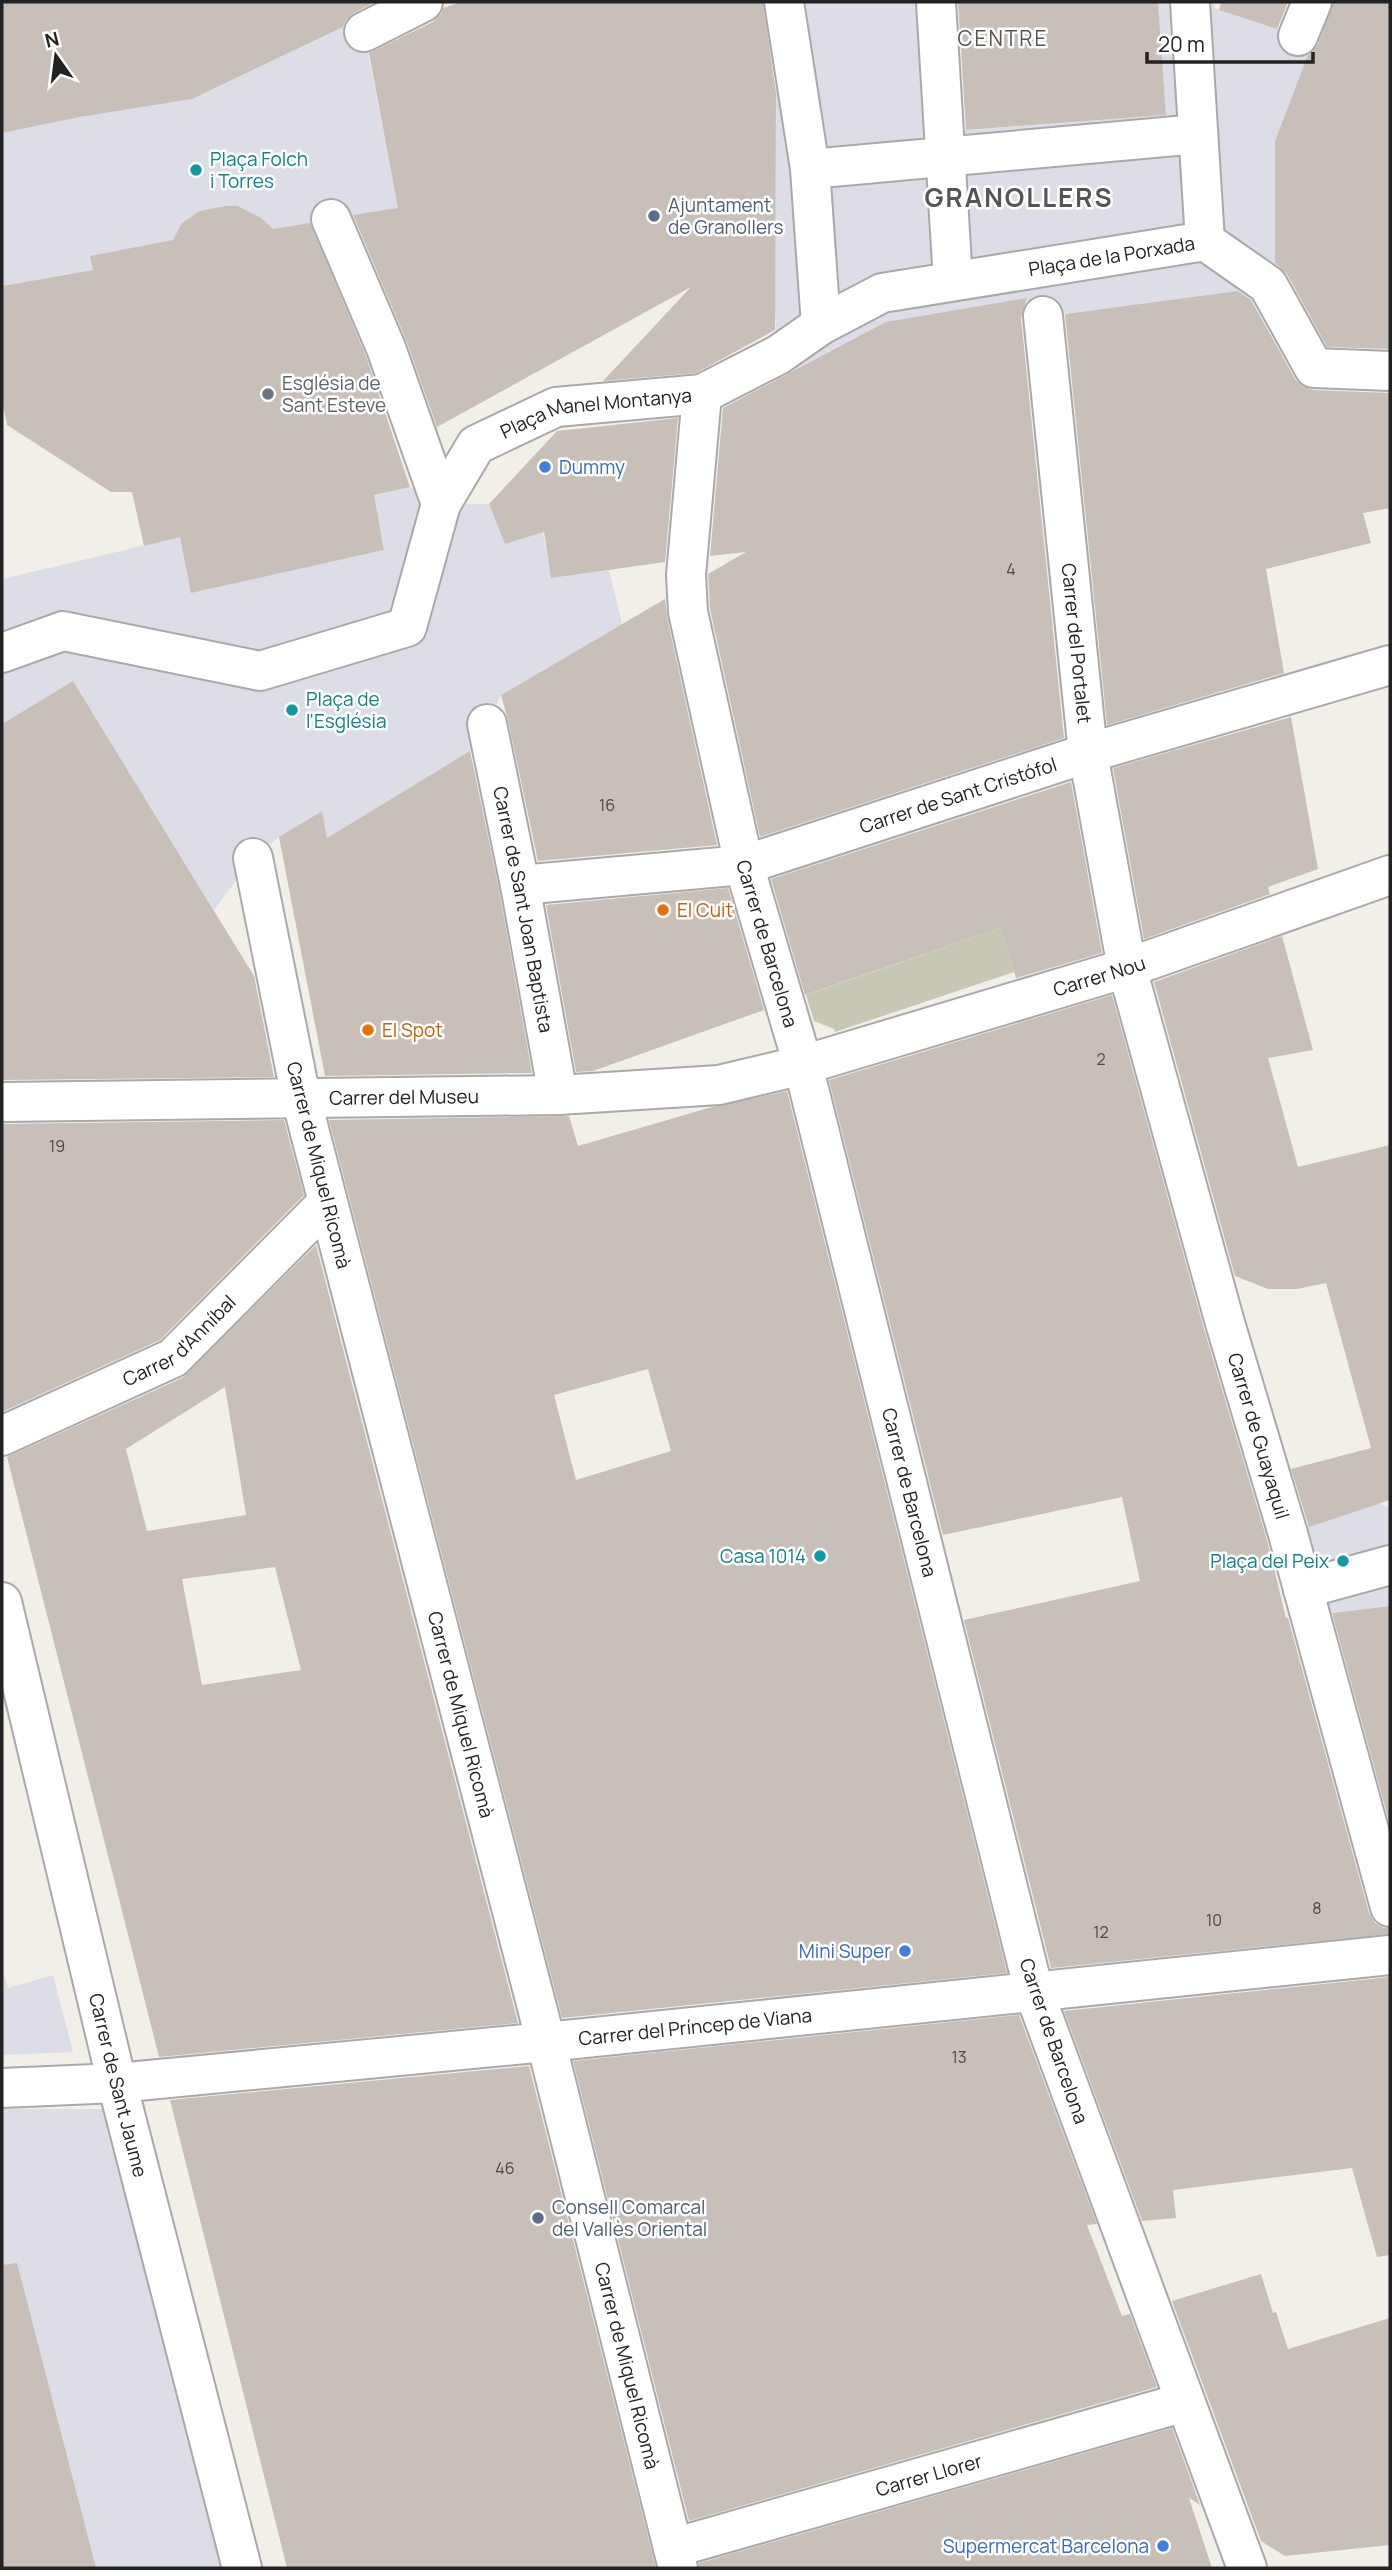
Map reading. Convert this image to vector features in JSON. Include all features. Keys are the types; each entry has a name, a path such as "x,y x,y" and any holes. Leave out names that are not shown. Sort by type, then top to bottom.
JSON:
{"street":[{"path":"364,32 423,2"},
{"path":"784,2 810,169 821,325"},
{"path":"936,2 953,281"},
{"name":"Plaça de la Porxada","path":"778,355 821,325 882,292 1205,241 1189,2"},
{"path":"810,169 1198,134"},
{"path":"2,653 63,632 260,671 407,627 441,504 386,348 331,219"},
{"path":"1205,241 1268,285 1314,368 1390,371"},
{"name":"Carrer del Portalet","path":"1043,316 1088,753 1127,968"},
{"name":"Plaça Manel Montanya","path":"441,504 476,445 555,407 702,394 778,355"},
{"name":"Carrer de Barcelona","path":"702,394 672,579 688,612 744,865 803,1065 1034,1992 1247,2568"},
{"name":"Carrer de Sant Cristófol","path":"520,885 744,865 1088,753 1390,665"},
{"name":"Carrer de Sant Joan Baptista","path":"486,724 520,885 558,1095"},
{"name":"Carrer de Miquel Ricomà","path":"253,858 301,1098 326,1204 546,2042 676,2558"},
{"name":"Carrer Nou","path":"803,1065 1127,968 1390,875"},
{"name":"Carrer de Guayaquil","path":"1127,968 1390,1907"},
{"name":"Carrer del Museu","path":"2,1101 558,1095 719,1085 803,1065"},
{"name":"Carrer d'Anníbal","path":"2,1436 173,1358 326,1204"},
{"path":"1303,1589 1390,1564"},
{"name":"Carrer de Sant Jaume","path":"2,1602 117,2083 242,2568"},
{"name":"Carrer del Príncep de Viana","path":"2,2088 117,2083 546,2042 1390,1955"},
{"name":"Carrer Llorer","path":"676,2558 1185,2402"}],"shaded area":[{"path":"770,2 946,2 956,131 1166,115 1158,2 1215,2 1214,8 1314,41 1277,137 1275,263 1283,281 1253,289 1030,318 1027,299 807,365 778,379 775,312 776,67"},
{"name":"Plaça Folch i Torres","path":"360,19 399,211 273,229 239,206 226,206 214,209 172,242 124,264 121,250 91,256 93,270 2,286 2,133 178,101 203,94"},
{"name":"Plaça de l'Església","path":"410,487 441,504 489,504 505,544 543,532 551,578 609,570 622,624 501,695 475,748 327,838 322,811 279,837 253,858 214,910 73,681 2,724 2,579 180,537 191,592 384,550 374,495"},
{"path":"1000,928 1014,972 835,1032 834,1029 814,1021 806,995"},
{"name":"Plaça del Peix","path":"1378,1503 1390,1508 1390,1606 1310,1615 1305,1527"},
{"path":"2,1966 8,1988 53,1975 73,2052 2,2055"},
{"path":"2,2109 109,2109 229,2568 2,2568"}],"building":[{"path":"2,2 375,2 354,13 343,27 192,99 2,133"},
{"path":"461,2 763,2 776,93 775,330 696,373 603,381 691,287 437,427 406,340 353,215 398,208 369,53 433,22 443,8"},
{"path":"958,2 1158,2 1166,115 966,130"},
{"path":"1221,2 1288,2 1277,29 1219,10"},
{"path":"1333,2 1390,2 1390,349 1327,347 1287,274 1275,263 1275,141 1308,55 1318,44"},
{"name":"Església de Sant Esteve","path":"238,206 261,218 273,229 310,223 366,356 410,487 374,495 384,550 191,593 180,537 144,546 132,492 111,492 7,425 2,400 2,286 93,270 90,256 173,240 182,223 200,211"},
{"path":"1238,291 1251,300 1295,379 1302,386 1313,390 1390,393 1390,508 1363,513 1371,543 1266,569 1284,673 1107,725 1065,314"},
{"path":"1027,298 1021,318 1064,738 760,837 710,609 708,574 746,552 710,556 723,408 886,322"},
{"path":"678,418 665,562 551,578 544,532 505,544 489,504 557,431"},
{"path":"665,599 717,845 538,861 501,695"},
{"path":"73,681 254,976 274,1077 2,1080 2,724"},
{"path":"1291,717 1318,869 1268,887 1270,894 1144,939 1113,768"},
{"path":"470,751 499,889 532,1073 325,1076 279,837 322,811 327,838"},
{"path":"1071,782 1102,953 1016,978 1000,928 805,995 771,879"},
{"path":"728,888 764,1010 593,1071 576,1072 546,905"},
{"path":"1282,936 1313,1050 1268,1058 1298,1167 1390,1145 1390,1500 1309,1527 1291,1469 1371,1448 1326,1283 1297,1289 1268,1289 1235,1276 1154,982"},
{"path":"1112,995 1204,1329 1267,1540 1286,1618 1369,1913 1375,1923 1390,1928 1390,1934 1051,1968 964,1620 1140,1581 1122,1497 943,1535 829,1080"},
{"path":"787,1091 1007,1973 562,2018 329,1120 569,1116 578,1146 712,1107","holes":["648,1369 671,1451 576,1480 554,1395"]},
{"path":"284,1120 304,1195 160,1340 2,1412 2,1124"},
{"path":"316,1245 518,2023 159,2057 7,1457 182,1378","holes":["225,1387 246,1515 147,1531 126,1449","275,1567 301,1670 202,1685 182,1579"]},
{"path":"1390,1606 1390,1825 1332,1613"},
{"path":"1390,1977 1390,2255 1377,2257 1352,2168 1173,2190 1176,2218 1142,2221 1064,2011"},
{"path":"1019,2015 1097,2224 1087,2225 1122,2316 1130,2314 1157,2387 689,2521 573,2061"},
{"path":"529,2066 656,2568 287,2568 170,2100"},
{"path":"17,2263 96,2568 2,2568 2,2265"},
{"path":"1261,2274 1288,2349 1390,2318 1390,2545 1285,2556 1261,2541 1172,2301"},
{"path":"1172,2428 1200,2505 1189,2498 1212,2568 699,2568 699,2563"}],"place":[{"name":"Plaça Folch i Torres","path":"196,170"},
{"name":"Ajuntament de Granollers","path":"654,216"},
{"name":"Església de Sant Esteve","path":"268,394"},
{"name":"Dummy","path":"545,467"},
{"name":"Plaça de l'Església","path":"292,710"},
{"name":"El Cuit","path":"663,910"},
{"name":"El Spot","path":"368,1030"},
{"name":"Casa 1014","path":"820,1556"},
{"name":"Plaça del Peix","path":"1343,1561"},
{"name":"Mini Super","path":"905,1951"},
{"name":"Consell Comarcal del Vallès Oriental","path":"538,2218"},
{"name":"Supermercat Barcelona","path":"1163,2546"}],"district":[{"name":"CENTRE","path":"1003,39"},
{"name":"GRANOLLERS","path":"1019,198"}]}
